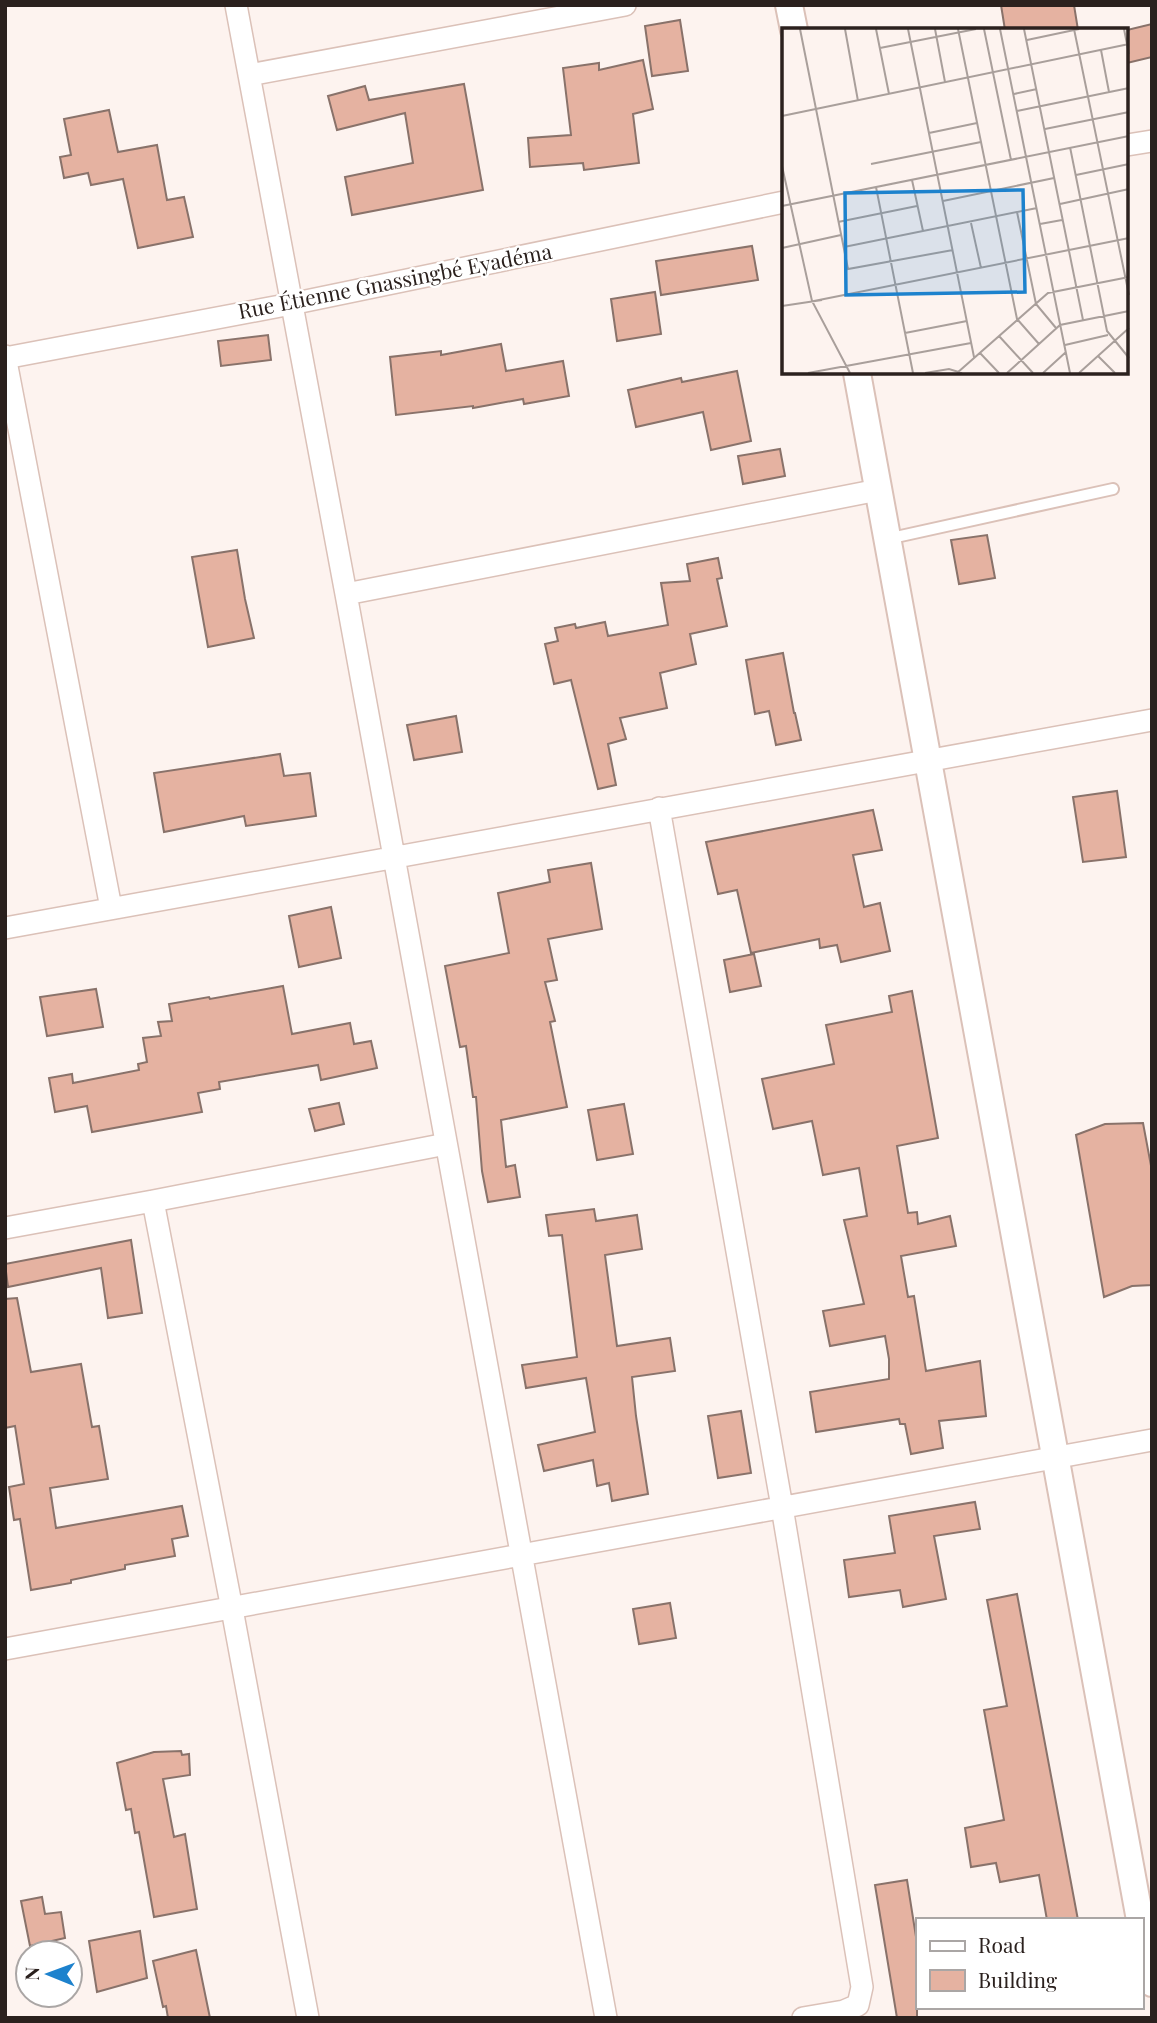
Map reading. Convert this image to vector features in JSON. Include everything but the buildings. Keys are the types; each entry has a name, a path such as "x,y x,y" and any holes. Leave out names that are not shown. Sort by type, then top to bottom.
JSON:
{"street":[{"path":"236,5 606,2018"},
{"path":"249,75 625,5"},
{"path":"789,5 794,28"},
{"path":"1129,145 1152,141"},
{"name":"Rue Étienne Gnassingbé Eyadéma","path":"5,357 291,304 782,202"},
{"path":"5,357 111,908"},
{"path":"857,374 1140,1918"},
{"path":"346,594 878,490"},
{"path":"5,928 1152,720"},
{"path":"659,808 782,1507 862,1987 858,2005 844,2011 803,2018"},
{"path":"5,1228 446,1144"},
{"path":"153,1201 307,2018"},
{"path":"5,1649 1152,1440"},
{"path":"1143,1936 1152,1983"}],"lane":[{"path":"887,539 1113,489"}]}
